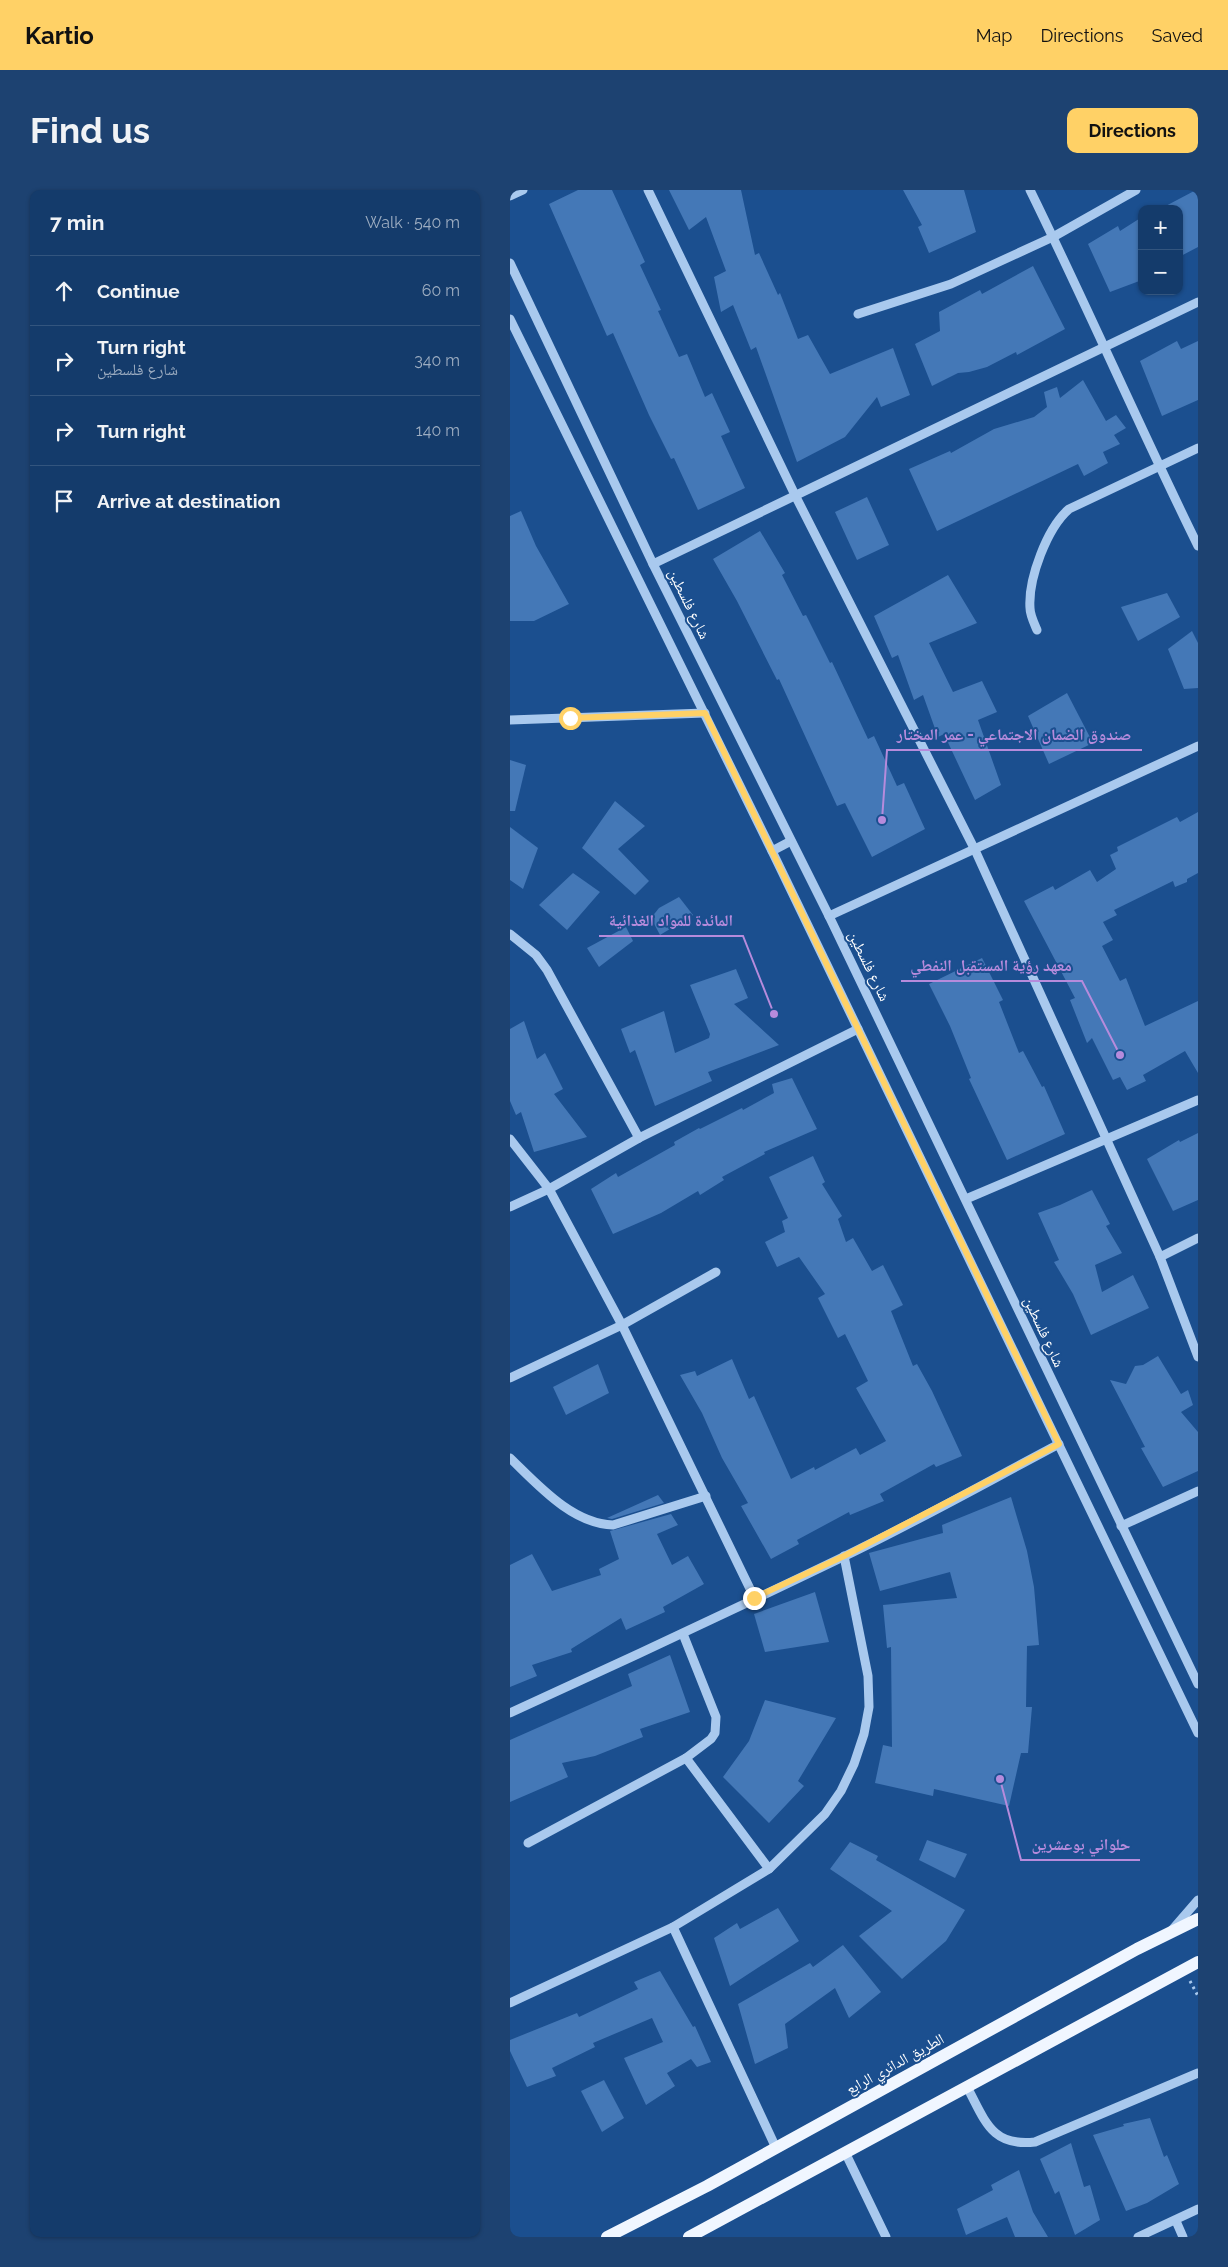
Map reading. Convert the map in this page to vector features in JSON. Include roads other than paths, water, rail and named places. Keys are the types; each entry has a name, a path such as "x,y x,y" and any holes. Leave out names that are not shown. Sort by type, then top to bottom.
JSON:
{"main road":[{"name":"الطريق الدائري الرابع","path":"607,2237 776,2148 1198,1918"},
{"path":"689,2237 1197,1963"}],"street":[{"path":"510,196 523,190"},
{"path":"648,190 795,495 975,850 1160,1257 1198,1357"},
{"path":"1030,190 1106,346 1159,467 1198,546"},
{"path":"858,314 942,288 1053,237 1136,190"},
{"name":"شارع فلسطين","path":"510,263 654,564 829,916 1198,1684"},
{"path":"654,564 1198,302"},
{"path":"510,319 705,713 1198,1733"},
{"path":"1037,630 1030,610 1030,595 1044,547 1058,518 1069,509 1198,448"},
{"path":"510,720 705,713"},
{"path":"829,916 1198,746"},
{"path":"772,851 791,841"},
{"path":"510,934 536,955 546,970 639,1138"},
{"path":"510,1207 549,1189 639,1138 858,1029"},
{"path":"966,1199 1105,1138 1198,1100"},
{"path":"510,1139 549,1189 622,1325 754,1598"},
{"path":"1160,1257 1198,1238"},
{"path":"510,1378 622,1325 716,1272"},
{"path":"510,1713 683,1634 844,1556 1059,1444"},
{"path":"510,1458 555,1499 584,1518 596,1523 613,1525 706,1496"},
{"path":"1121,1526 1198,1491"},
{"path":"510,2003 673,1927 769,1869 825,1814 841,1791 864,1734 869,1707 868,1676 844,1556"},
{"path":"528,1843 686,1758 711,1739 714,1733 716,1717 683,1634"},
{"path":"686,1758 769,1869"},
{"path":"1170,1932 1198,1900"},
{"path":"673,1927 776,2148"},
{"path":"967,2086 990,2129 1001,2138 1021,2144 1035,2142 1198,2073"},
{"path":"845,2152 886,2237"},
{"path":"1138,2237 1176,2221 1198,2209"},
{"path":"1176,2221 1183,2237"}],"place":[{"name":"صندوق الضمان الاجتماعي - عمر المختار","path":"882,820"},
{"name":"المائدة للمواد الغذائية","path":"774,1014"},
{"name":"معهد رؤية المستقبل النفطي","path":"1120,1055"},
{"name":"حلواني بوعشرين","path":"1000,1779"}]}
